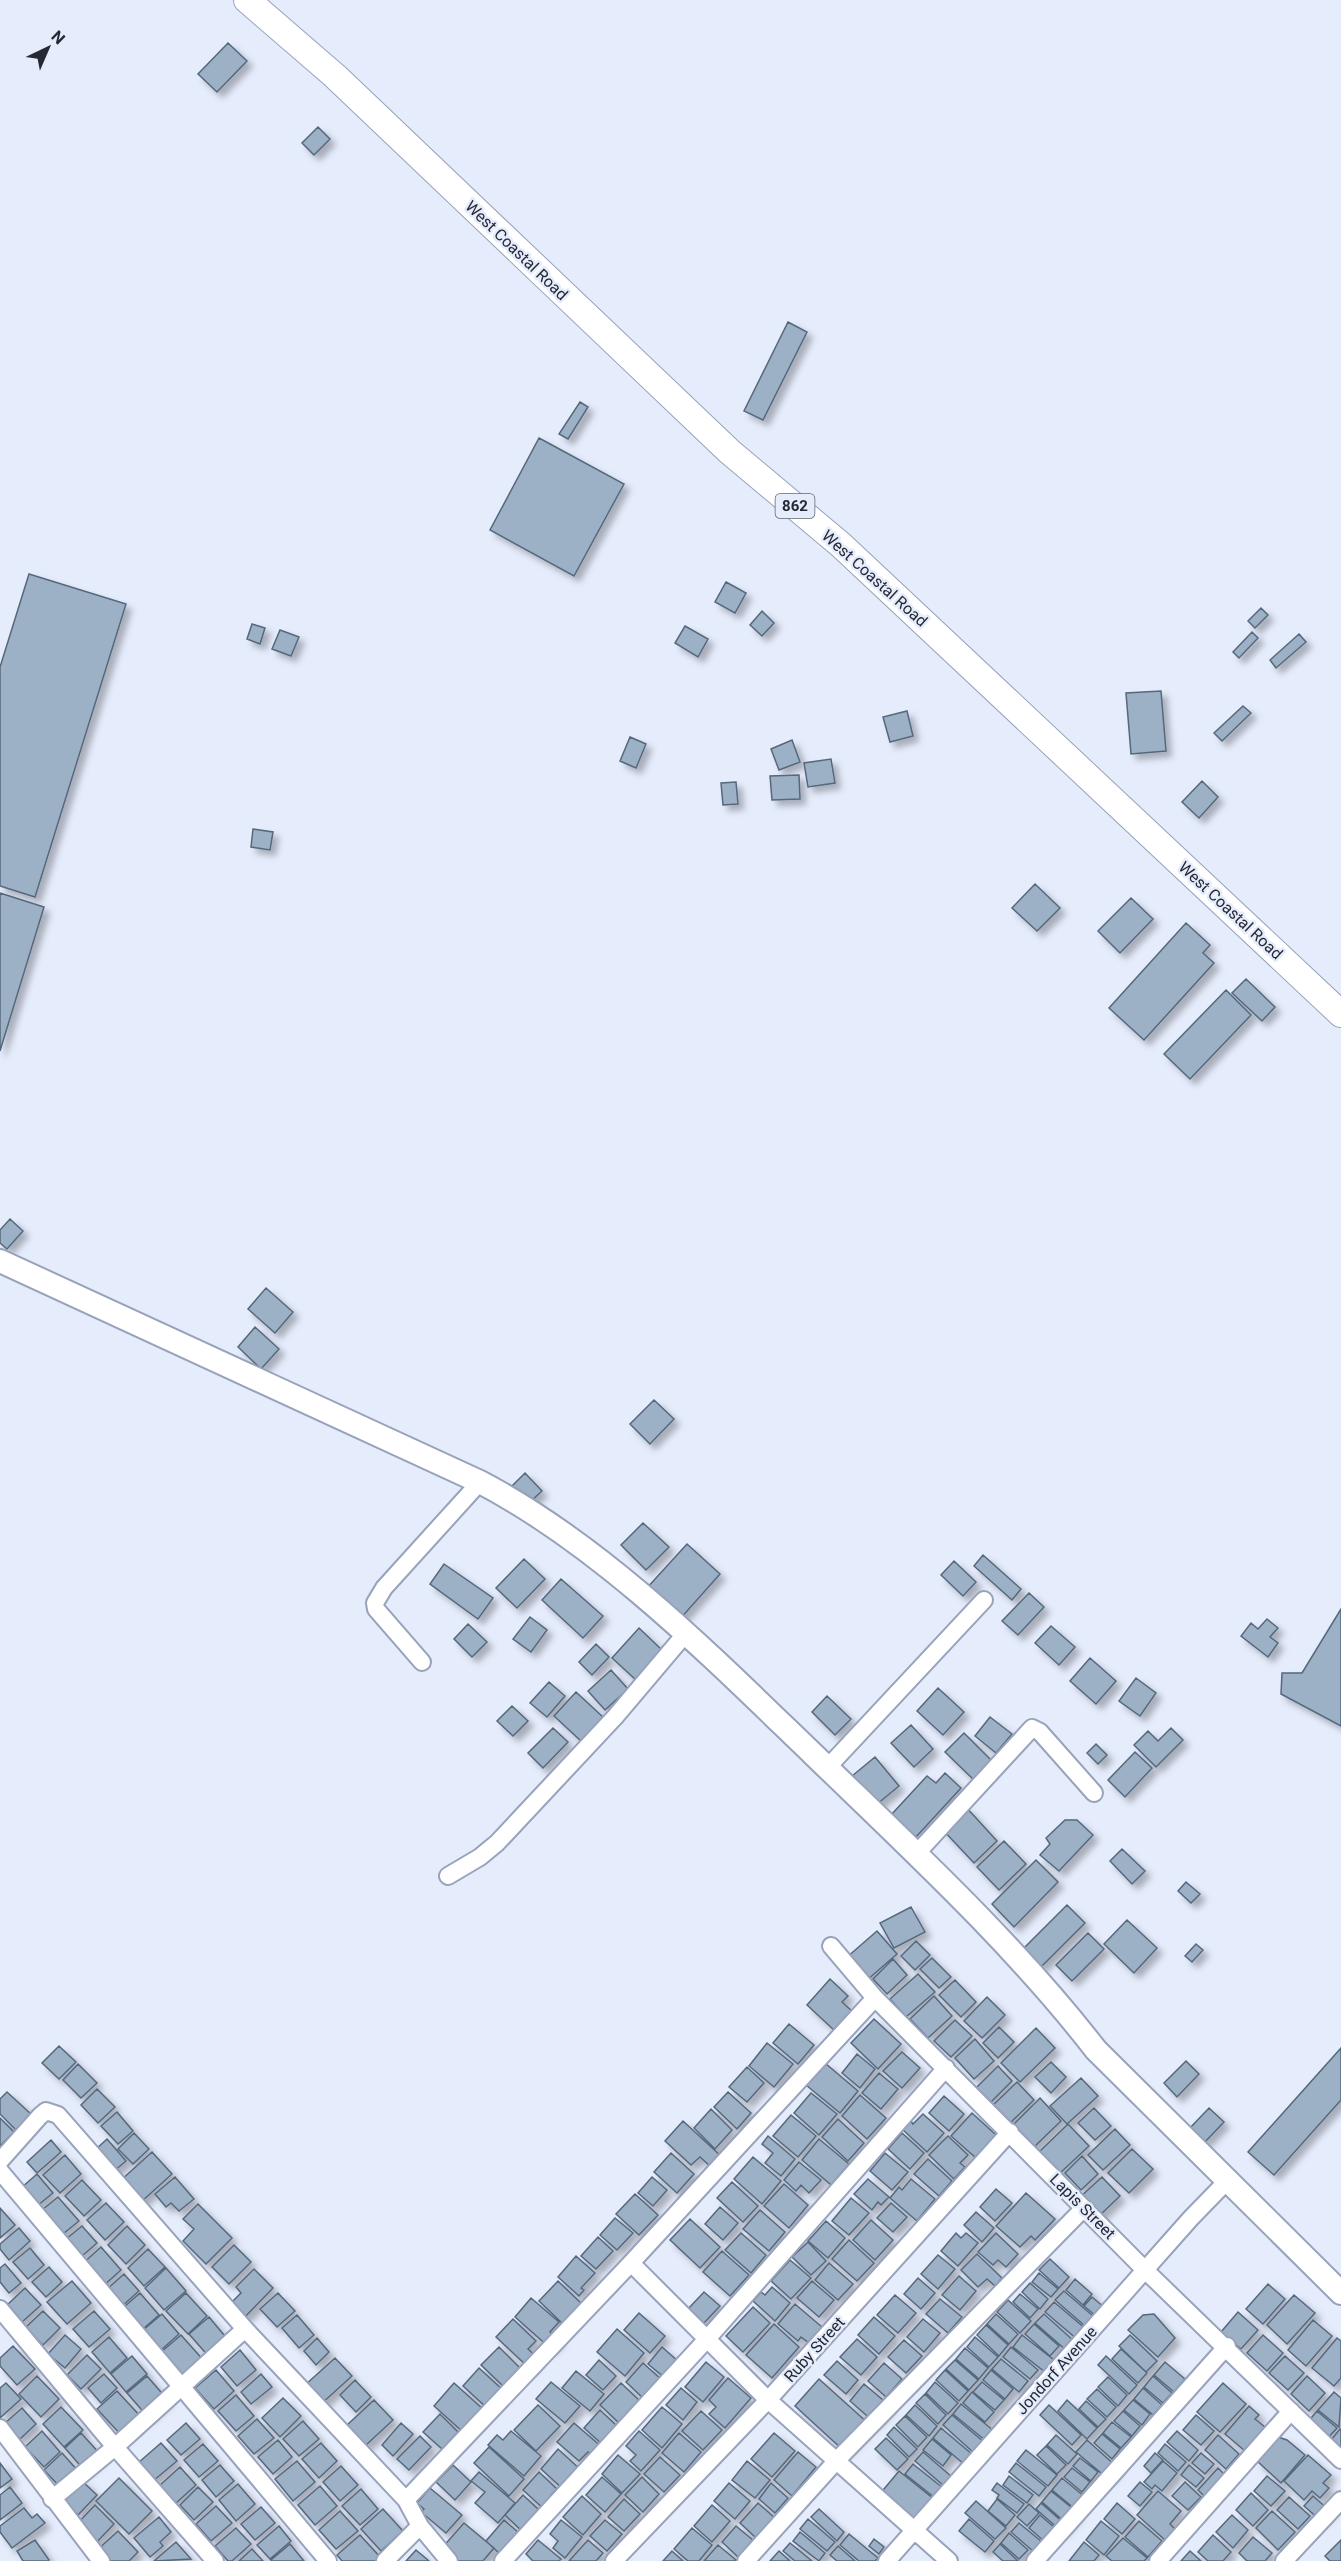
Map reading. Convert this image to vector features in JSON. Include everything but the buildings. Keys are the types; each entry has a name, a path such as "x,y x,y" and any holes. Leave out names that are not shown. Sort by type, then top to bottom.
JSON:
{"main road":[{"name":"West Coastal Road","path":"251,1 335,76 730,453 841,545 1341,1014"}],"street":[{"path":"0,1261 480,1482 507,1496 588,1553 686,1633 917,1853 1064,2010 1096,2050 1226,2182 1341,2293"},
{"path":"422,1662 383,1618 375,1603 384,1588 480,1482"},
{"path":"827,1768 984,1600"},
{"path":"448,1876 480,1857 497,1843 615,1717 686,1633"},
{"path":"917,1853 1032,1728 1040,1732 1094,1792"},
{"name":"Lapis Street","path":"831,1946 874,1998 1145,2270 1227,2346 1341,2460"},
{"path":"406,2500 631,2263 874,1998"},
{"path":"503,2561 707,2339 946,2068"},
{"path":"0,2161 40,2115 46,2111 58,2115 245,2329 406,2500 420,2526 449,2561"},
{"name":"Ruby Street","path":"614,2561 768,2400 1010,2132"},
{"path":"0,2171 328,2561"},
{"name":"Jondorf Avenue","path":"887,2561 1226,2182"},
{"path":"746,2561 838,2459 1084,2208"},
{"path":"631,2263 768,2400 838,2459 914,2531 950,2561"},
{"path":"0,2309 115,2447 215,2561"},
{"path":"52,2499 115,2447 245,2329"},
{"path":"1035,2561 1227,2346"},
{"path":"1158,2561 1291,2411"},
{"path":"0,2428 100,2561"},
{"path":"1284,2561 1341,2500"},
{"path":"385,2561 420,2526"}]}
